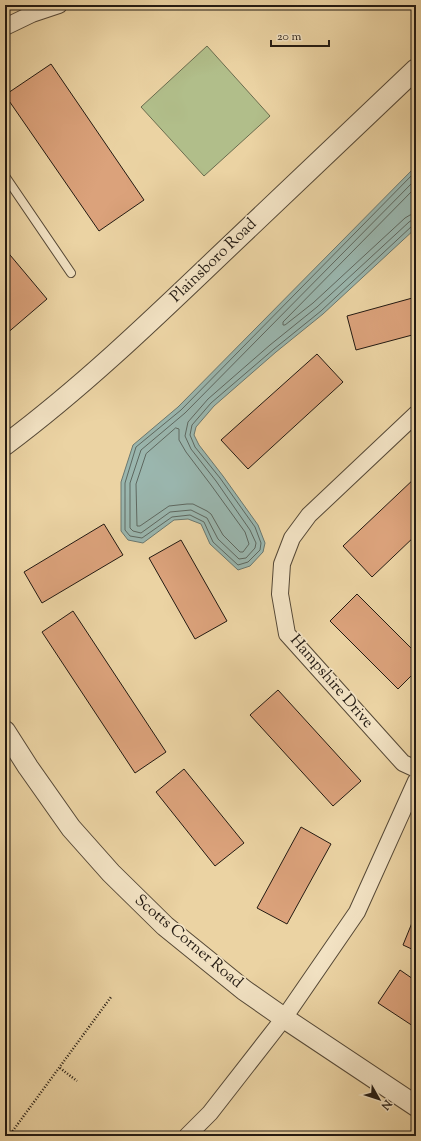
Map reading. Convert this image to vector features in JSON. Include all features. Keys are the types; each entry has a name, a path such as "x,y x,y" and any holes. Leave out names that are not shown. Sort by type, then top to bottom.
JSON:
{"street":[{"path":"5,27 32,14 59,5"},
{"name":"Plainsboro Road","path":"5,445 38,420 101,367 416,69"},
{"name":"Hampshire Drive","path":"416,414 309,515 292,538 282,564 280,594 288,634 403,763 416,768"},
{"name":"Scotts Corner Road","path":"5,732 28,768 71,828 111,873 165,926 244,990 416,1106"},
{"path":"187,1136 210,1113 284,1018 358,912 416,781"}],"lane":[{"path":"5,176 71,272"}],"path":[{"path":"9,1136 111,997"},
{"path":"60,1068 77,1081"}],"green space":[{"path":"207,46 270,116 204,176 141,107"}],"water":[{"path":"416,166 416,228 323,314 276,352 214,406 196,427 194,435 199,445 258,525 265,543 263,552 250,566 238,570 210,544 201,524 188,519 174,520 143,543 128,540 121,531 121,482 133,445 178,407"}],"building":[{"path":"51,64 144,200 99,231 5,95"},
{"path":"5,249 47,299 5,335"},
{"path":"416,297 416,334 356,350 347,316"},
{"path":"317,354 343,382 248,469 221,440"},
{"path":"416,477 416,535 372,577 343,546"},
{"path":"104,524 123,555 42,603 24,572"},
{"path":"181,540 227,621 195,639 149,558"},
{"path":"357,594 416,653 416,671 398,689 330,621"},
{"path":"73,611 166,752 135,773 42,632"},
{"path":"278,690 361,781 333,806 250,715"},
{"path":"184,769 244,843 215,866 156,792"},
{"path":"301,827 331,844 287,924 257,908"},
{"path":"416,913 416,951 403,945"},
{"path":"400,970 416,981 416,1028 378,1003"}]}
